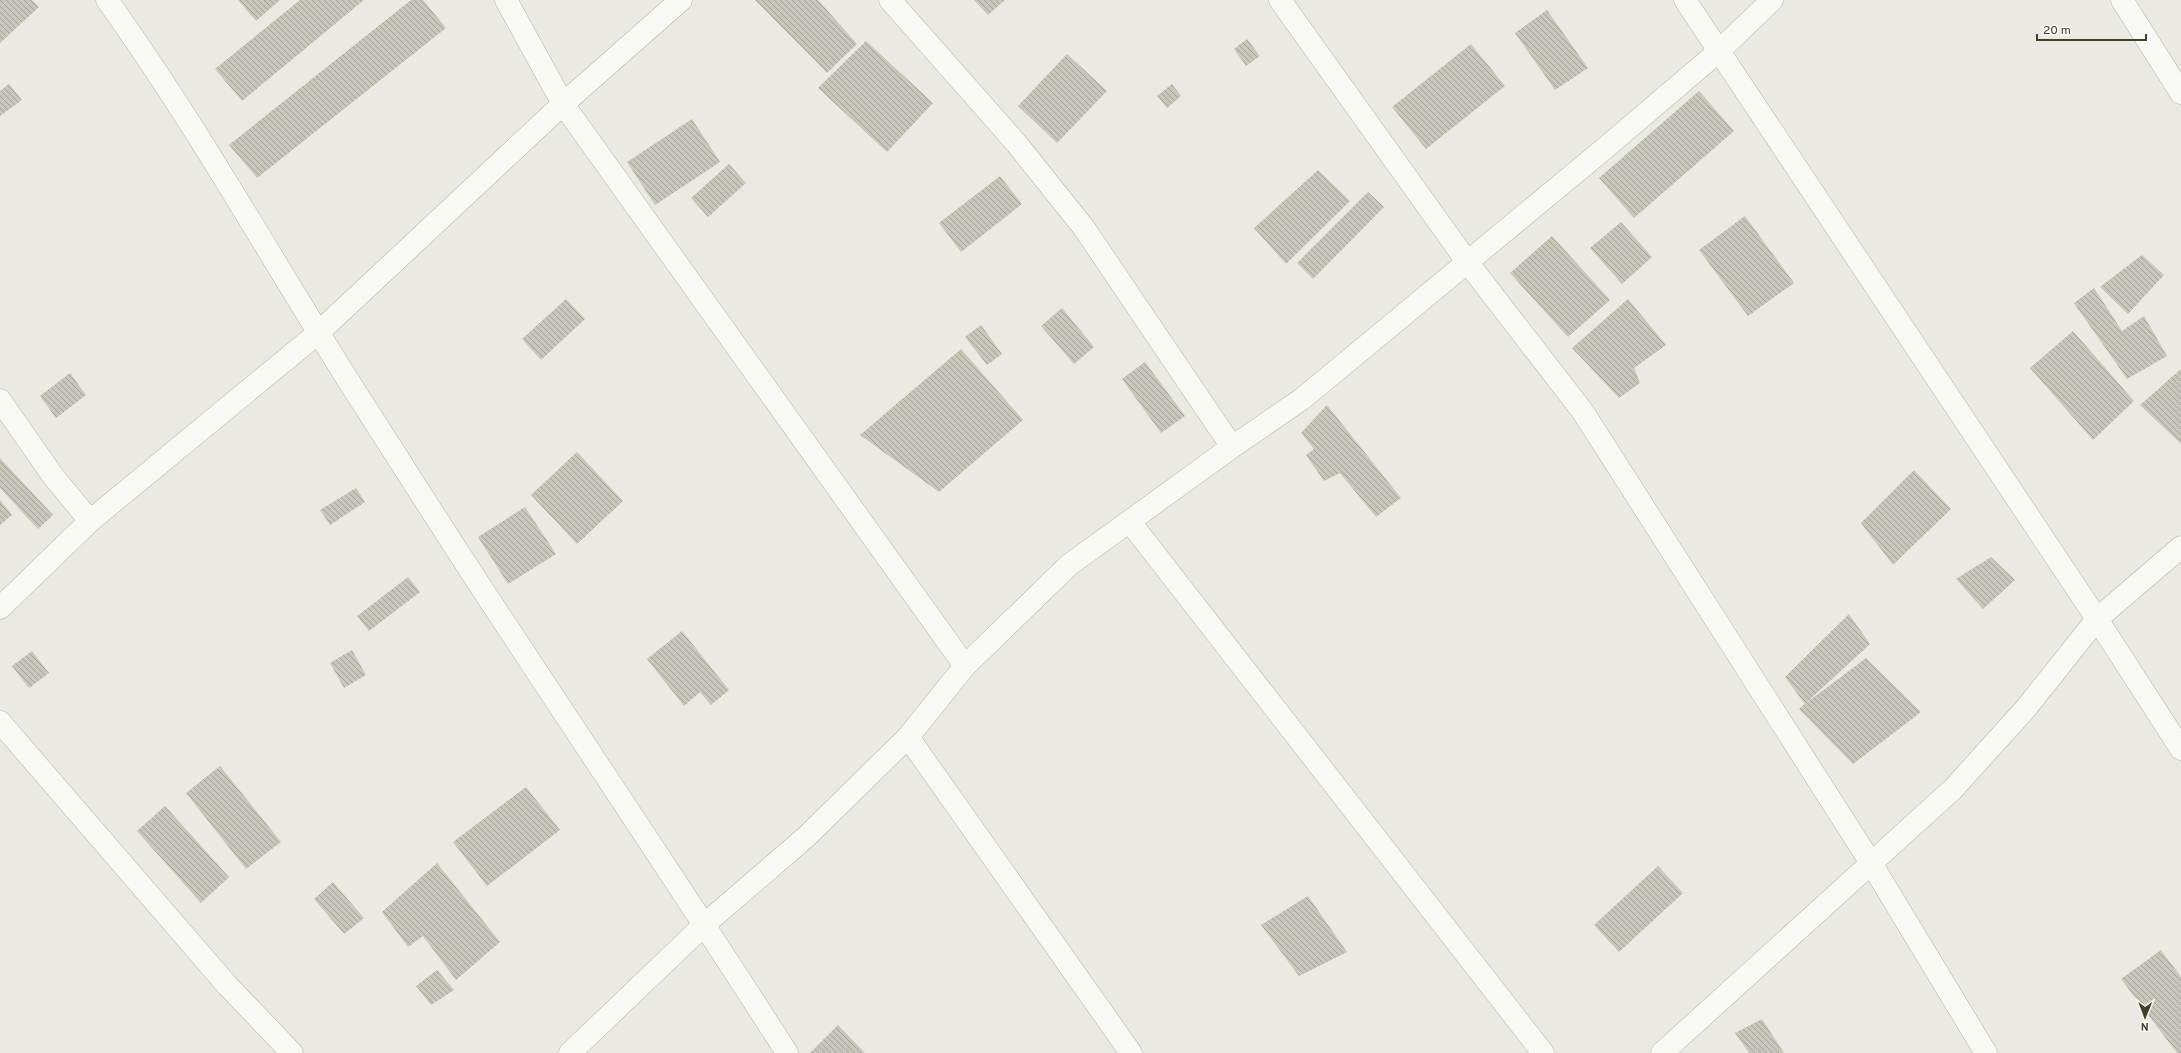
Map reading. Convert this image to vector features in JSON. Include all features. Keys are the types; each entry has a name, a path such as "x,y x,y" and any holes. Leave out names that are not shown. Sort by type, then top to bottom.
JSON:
{"street":[{"path":"107,0 142,50 236,195 318,333 512,634 705,924 787,1053"},
{"path":"506,0 564,104 965,666"},
{"path":"0,608 90,521 318,333 564,104 681,0"},
{"path":"890,0 1017,144 1084,228 1232,447"},
{"path":"1280,0 1468,263 1583,412 1871,863 1986,1053"},
{"path":"1685,0 2097,618 2181,749"},
{"path":"570,1053 705,924 806,837 908,737 965,666 1069,565 1232,447 1302,399 1468,263 1719,51 1772,0"},
{"path":"2122,0 2181,93"},
{"path":"0,400 54,476 90,521"},
{"path":"1130,522 1543,1053"},
{"path":"1662,1053 1953,788 2027,707 2097,618 2181,547"},
{"path":"0,722 227,985 292,1053"},
{"path":"908,737 1131,1053"}],"building":[{"path":"0,0 32,0 39,7 0,43"},
{"path":"238,0 280,0 256,21"},
{"path":"300,0 364,0 242,101 215,69"},
{"path":"411,0 423,0 446,28 257,178 229,145"},
{"path":"755,0 818,0 857,44 827,73"},
{"path":"974,0 1005,0 988,15"},
{"path":"1547,10 1588,68 1555,90 1515,33"},
{"path":"1247,39 1260,56 1246,66 1234,49"},
{"path":"866,41 933,103 887,152 818,88"},
{"path":"1471,44 1505,86 1426,149 1392,107"},
{"path":"1067,54 1107,91 1057,143 1018,106"},
{"path":"9,84 22,100 0,116 0,91"},
{"path":"1172,84 1181,96 1167,108 1157,96"},
{"path":"1699,91 1734,131 1634,218 1599,178"},
{"path":"692,119 720,162 655,205 627,162"},
{"path":"729,164 746,183 708,217 691,198"},
{"path":"1318,170 1350,201 1286,264 1254,228"},
{"path":"1000,176 1022,204 961,252 939,223"},
{"path":"1368,192 1384,207 1313,279 1297,263"},
{"path":"1745,216 1794,283 1748,316 1699,250"},
{"path":"1621,222 1652,257 1622,284 1590,248"},
{"path":"1552,236 1610,300 1568,337 1510,273"},
{"path":"2142,255 2164,275 2128,314 2100,287"},
{"path":"2094,288 2122,331 2144,316 2167,356 2127,379 2074,303"},
{"path":"566,299 585,319 541,360 522,339"},
{"path":"1628,299 1666,345 1634,368 1640,383 1619,398 1572,348"},
{"path":"1062,308 1094,347 1074,364 1041,326"},
{"path":"981,325 1002,354 987,365 965,337"},
{"path":"2073,331 2134,401 2093,440 2030,368"},
{"path":"961,349 1023,420 939,492 860,435"},
{"path":"1145,362 1185,416 1161,433 1122,379"},
{"path":"2181,369 2181,444 2140,405"},
{"path":"70,373 86,395 56,418 40,396"},
{"path":"1327,405 1401,498 1376,517 1340,473 1324,481 1306,455 1314,449 1301,433"},
{"path":"577,452 623,501 577,544 531,495"},
{"path":"0,458 53,515 38,529 0,488"},
{"path":"1914,470 1951,509 1893,565 1861,523"},
{"path":"356,488 365,502 330,525 320,510"},
{"path":"0,500 12,515 0,525"},
{"path":"525,507 556,554 508,584 478,537"},
{"path":"1991,557 2015,580 1983,609 1956,579"},
{"path":"408,577 420,592 369,631 357,616"},
{"path":"1849,614 1870,644 1805,704 1785,677"},
{"path":"682,631 729,690 711,705 700,692 684,706 647,659"},
{"path":"352,650 366,675 344,688 330,663"},
{"path":"32,651 49,673 29,688 12,666"},
{"path":"1866,658 1921,712 1853,764 1799,709"},
{"path":"220,766 281,842 246,869 186,793"},
{"path":"526,787 560,830 487,886 453,842"},
{"path":"165,806 229,877 201,903 137,831"},
{"path":"437,863 500,942 456,980 423,936 408,947 382,912"},
{"path":"1658,866 1683,893 1619,952 1594,925"},
{"path":"333,882 364,918 344,934 314,899"},
{"path":"1308,896 1347,952 1299,976 1261,925"},
{"path":"2161,950 2181,977 2181,1053 2177,1053 2121,979"},
{"path":"437,970 454,990 431,1005 416,986"},
{"path":"1762,1019 1784,1053 1749,1053 1735,1033"},
{"path":"838,1025 865,1053 810,1053"}]}
